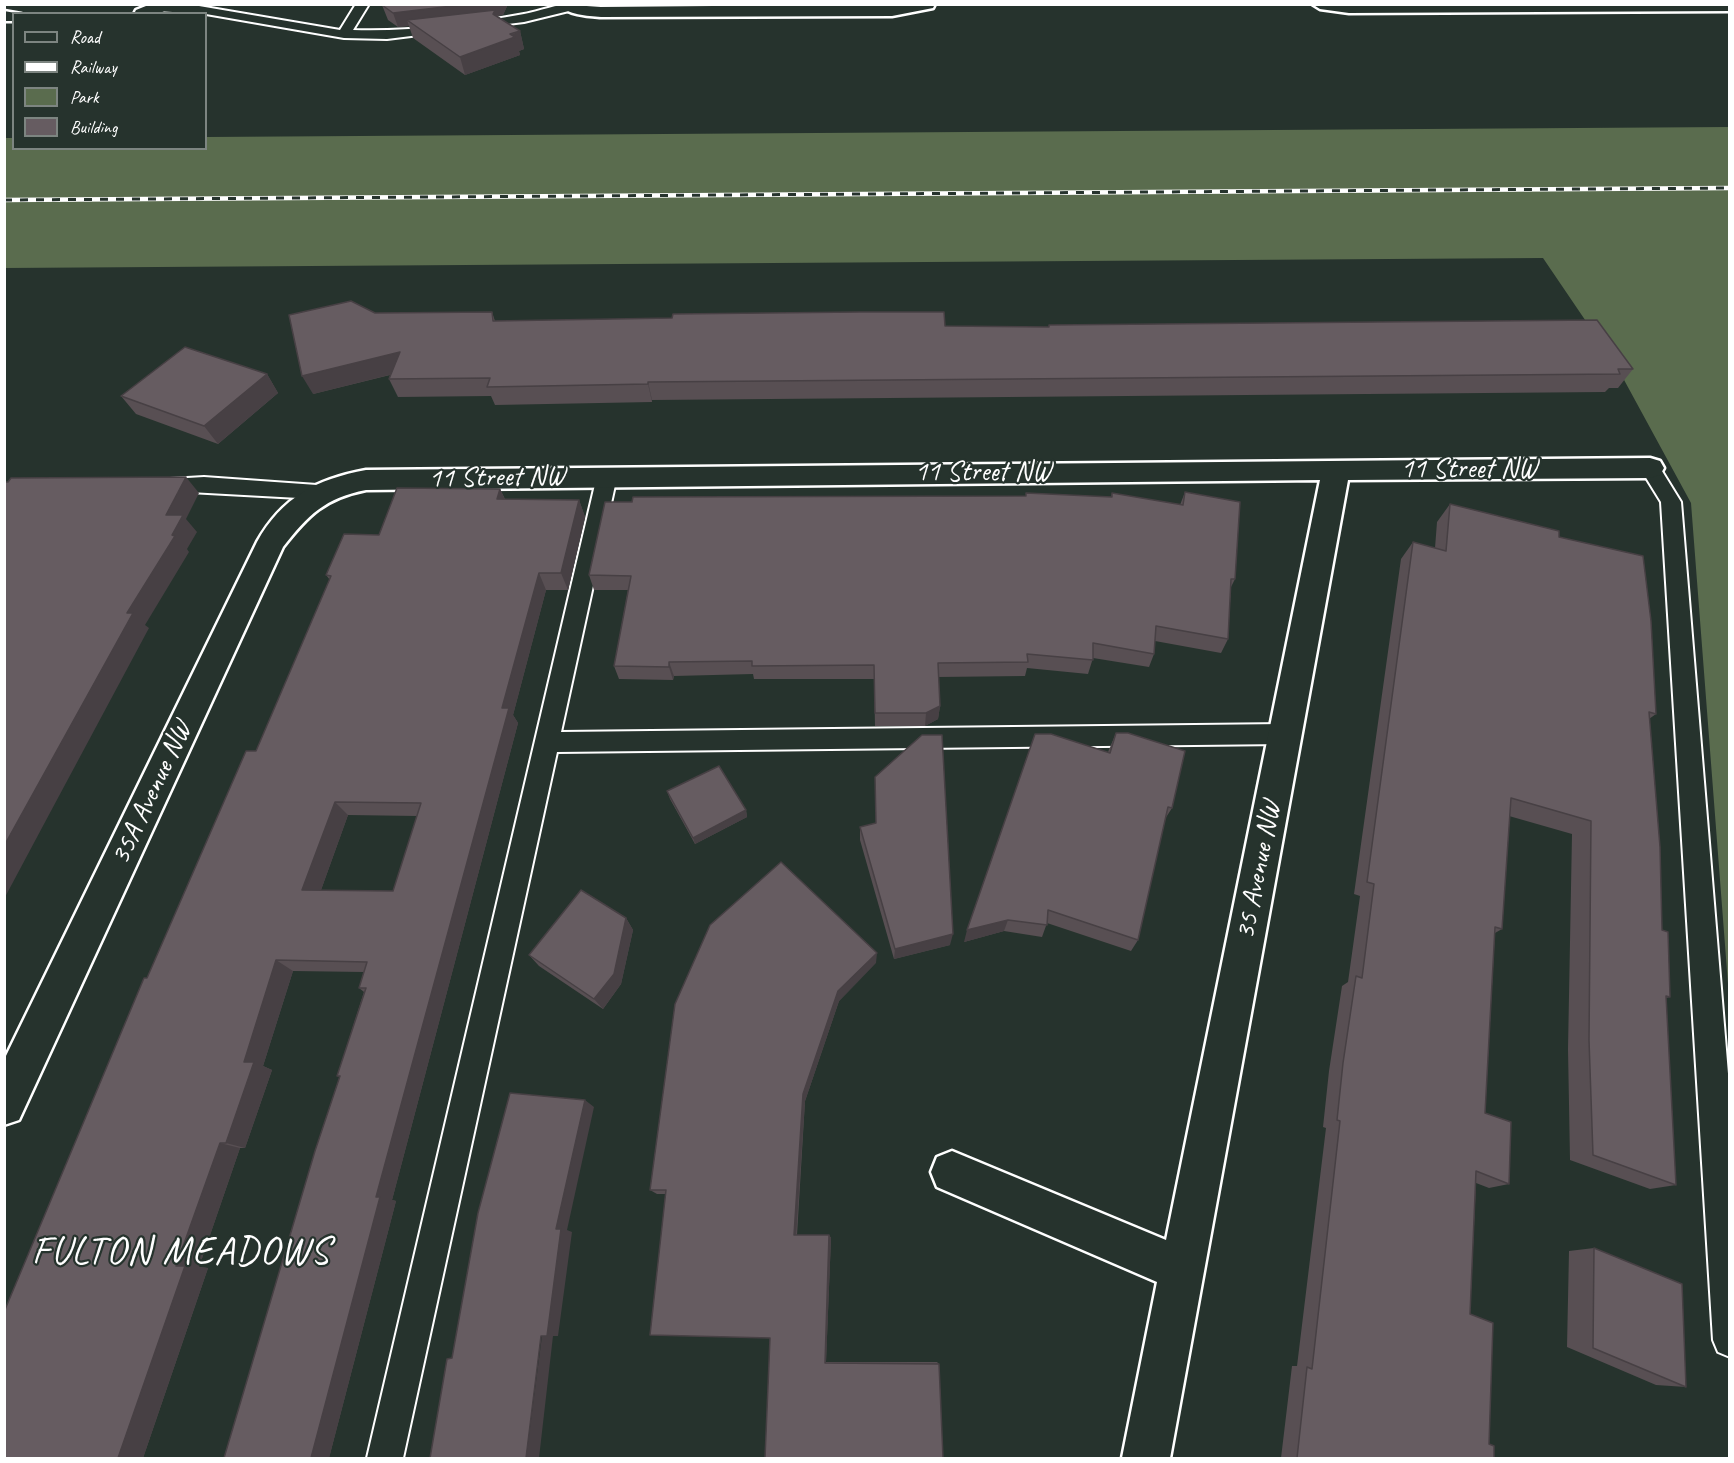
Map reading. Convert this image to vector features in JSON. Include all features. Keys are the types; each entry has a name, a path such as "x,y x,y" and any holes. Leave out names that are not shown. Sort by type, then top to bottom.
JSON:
{"street":[{"path":"568,6 601,12 749,8 892,10 927,4"},
{"path":"1320,4 1349,8 1730,6"},
{"path":"148,12 164,6"},
{"name":"11 Street NW","path":"317,492 342,483 366,480 1650,468"},
{"name":"35 Avenue NW","path":"1146,1458 1336,471"},
{"name":"35A Avenue NW","path":"4,1105 271,542 300,507 317,492"},
{"path":"952,1172 1183,1270"}],"lane":[{"path":"344,34 363,4"},
{"path":"164,6 344,34 396,34 524,18 568,6"},
{"path":"1650,468 1671,502 1730,1340"},
{"path":"385,1458 607,476"},
{"path":"138,486 204,484 317,492"},
{"path":"547,742 1285,734"}],"green space":[{"path":"1729,127 1729,997 1691,503 1617,367 1543,258 5,268 4,138 12,138 12,150 207,150 207,137"}],"building":[{"path":"383,4 469,4 393,13"},
{"path":"495,10 493,14 520,31 510,34 515,37 460,57 407,20"},
{"path":"351,301 375,313 492,312 493,321 672,318 673,314 859,312 944,312 945,326 1049,327 1049,325 1597,320 1633,369 1618,369 1620,374 648,382 648,384 487,387 490,378 389,379 400,352 302,376 289,315"},
{"path":"185,347 267,374 204,426 121,396"},
{"path":"186,477 166,515 183,515 172,535 175,536 127,613 133,613 4,846 4,482 8,482 11,478"},
{"path":"397,488 500,489 497,499 579,500 561,573 539,573 502,708 509,708 376,1197 380,1197 311,1458 224,1458 315,1151 340,1076 337,1076 366,988 359,988 367,962 276,960 244,1062 254,1062 226,1143 220,1143 176,1266 185,1266 118,1458 4,1458 4,1312 144,978 147,978 246,751 256,751 331,576 326,575 344,534 379,535","holes":["335,802 421,803 393,891 302,890"]},
{"path":"1185,492 1240,502 1235,579 1231,579 1228,639 1156,626 1154,654 1093,643 1093,660 1027,654 1028,662 938,663 940,706 926,713 875,713 874,665 752,666 752,661 669,662 669,667 614,666 631,576 589,575 605,502 632,502 633,497 1026,496 1026,493 1112,497 1112,493 1183,505"},
{"path":"1450,504 1559,531 1559,537 1643,556 1651,621 1656,714 1649,712 1660,847 1662,930 1668,932 1670,997 1666,996 1676,1185 1593,1155 1589,1040 1591,821 1511,798 1502,929 1495,927 1485,1113 1511,1122 1509,1184 1476,1171 1470,1314 1493,1323 1489,1444 1494,1446 1494,1458 1297,1458 1307,1367 1312,1369 1340,1121 1337,1120 1343,1063 1356,976 1362,978 1374,884 1367,882 1413,542 1446,551"},
{"path":"1116,733 1128,733 1185,751 1172,808 1168,807 1138,940 1048,910 1047,925 1008,920 967,930 1035,734 1051,734 1110,753"},
{"path":"922,735 942,735 953,934 895,949 860,827 876,823 875,777"},
{"path":"719,766 746,810 693,838 667,791"},
{"path":"781,862 877,953 838,991 803,1094 794,1235 829,1235 825,1363 939,1364 943,1458 765,1458 770,1338 650,1335 666,1190 650,1190 675,1004 710,925"},
{"path":"581,890 626,918 614,974 594,999 529,955"},
{"path":"510,1093 585,1100 556,1229 561,1229 547,1336 541,1336 526,1458 430,1458 447,1359 452,1358 478,1213"},
{"path":"1594,1248 1682,1284 1686,1387 1593,1348"}],"railway":[{"path":"4,200 1730,188"}],"district":[{"name":"FULTON MEADOWS","path":"181,1253"}]}
